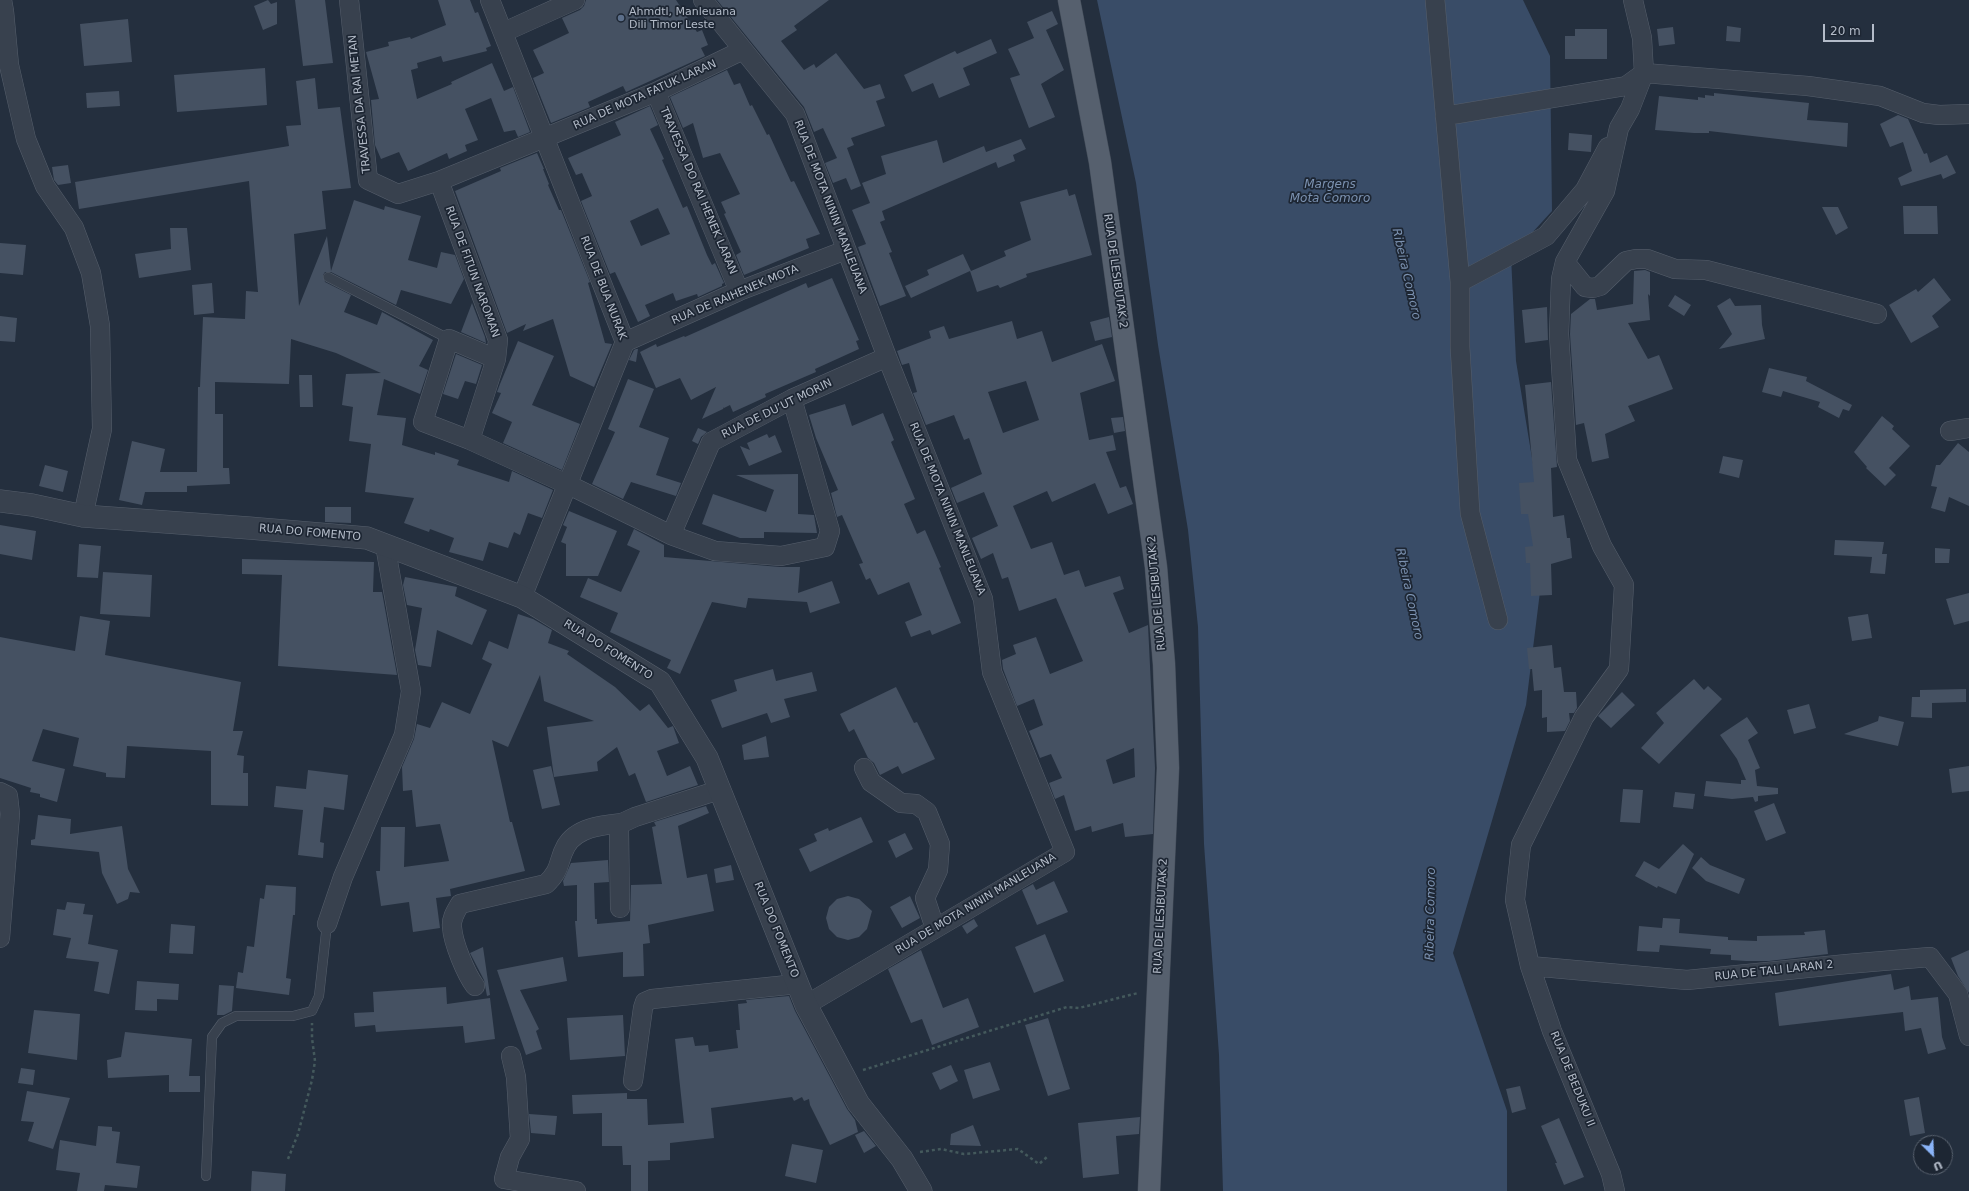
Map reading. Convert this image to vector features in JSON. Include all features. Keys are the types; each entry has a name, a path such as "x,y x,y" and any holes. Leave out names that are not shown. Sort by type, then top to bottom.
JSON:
{"main road":[{"name":"RUA DE LESIBUTAK 2","path":"1069,0 1100,162 1156,567 1164,664 1168,768 1149,1191"}],"street":[{"path":"2,0 9,65 26,139 45,186 74,228 91,273 100,326 102,429 83,516"},
{"name":"TRAVESSA DA RAI METAN","path":"350,0 368,180 398,194 438,181"},
{"name":"RUA DE BUA NURAK","path":"490,0 546,138 625,342 569,485 522,597"},
{"path":"504,32 575,0"},
{"name":"RUA DE MOTA NININ MANLEUANA","path":"703,0 795,114 887,357 983,599 992,672 1066,852 806,1005"},
{"path":"1435,0 1460,282 1460,347 1470,513 1498,620"},
{"path":"1460,282 1546,236 1585,190 1630,109 1644,73 1642,38 1633,0"},
{"name":"RUA DE MOTA FATUK LARAN","path":"546,138 656,92 743,50"},
{"path":"1445,116 1626,86 1644,73 1808,86 1880,96 1923,113 1939,115 1969,114"},
{"name":"TRAVESSA DO RAI HENEK LARAN","path":"656,92 739,291"},
{"path":"1619,128 1605,191 1564,262 1585,286 1593,288 1600,286 1626,261 1647,259 1675,269 1706,270 1877,314"},
{"path":"438,181 546,138"},
{"name":"RUA DE FITUN NAROMAN","path":"438,181 498,340 496,359 470,440"},
{"name":"RUA DE RAIHENEK MOTA","path":"625,342 739,291 846,250"},
{"name":"RUA DE BEDUKU II","path":"1564,262 1561,278 1559,334 1566,460 1602,546 1624,586 1622,639 1619,669 1584,717 1521,845 1515,900 1530,966 1552,1031 1611,1174 1615,1191"},
{"path":"496,359 449,339 423,422 470,440 569,485 672,535 715,551 781,556 825,546 830,531 792,399"},
{"name":"RUA DE DU’UT MORIN","path":"672,535 711,442 792,399 887,357"},
{"path":"1950,431 1969,428"},
{"name":"RUA DO FOMENTO","path":"0,501 32,505 83,516 367,538 522,597 660,682 708,758 719,790 806,1005 858,1103 898,1154 921,1191"},
{"path":"327,924 343,877 404,734 411,692 384,545"},
{"path":"864,768 871,782 901,803 916,804 927,812 940,844 938,870 925,898 935,928"},
{"path":"474,986 468,977 452,927 453,916 460,904 546,884 556,875 566,846 574,836 596,826 622,823 635,817 719,790"},
{"path":"0,792 8,796 10,814 0,938"},
{"path":"620,908 619,828 622,823"},
{"name":"RUA DE TALI LARAN 2","path":"1530,966 1687,980 1930,957 1958,994 1969,1036"},
{"path":"633,1081 645,1002 652,999 797,984"},
{"path":"511,1056 516,1083 520,1139 510,1157 504,1179 576,1191"}],"lane":[{"path":"328,277 449,339"},
{"path":"206,1176 212,1037 222,1023 236,1016 293,1016 312,1011 319,996 327,924"}],"path":[{"path":"843,1077 934,1047 1066,1007 1079,1008 1149,990 1158,990"},
{"path":"288,1160 298,1134 312,1080 315,1061 312,1038 312,1011"},
{"path":"898,1154 941,1149 964,1154 1018,1149 1039,1164 1047,1157"}],"water":[{"name":"Margens Mota Comoro","path":"1097,0 1523,0 1550,56 1552,211 1511,256 1516,361 1546,543 1526,705 1453,953 1507,1111 1507,1191 1223,1191 1219,1055 1204,844 1198,627 1188,530 1158,345 1136,183"}],"building":[{"path":"268,0 271,4 277,2 277,24 263,30 254,6"},
{"path":"295,0 325,0 333,63 303,66"},
{"path":"438,0 470,0 475,13 478,12 491,46 486,48 487,51 443,62 441,56 417,63 418,68 411,70 417,99 452,84 451,82 492,63 504,91 513,87 530,132 518,137 515,130 504,132 491,98 465,109 478,140 465,145 467,151 449,159 447,153 408,171 399,152 381,159 375,145 371,100 379,99 366,52 389,46 388,42 410,37 411,39 446,25"},
{"path":"586,0 676,0 697,32 702,30 708,45 701,48 705,56 626,92 623,86 588,102 590,107 551,123 533,78 544,73 533,50 569,33 562,18 580,10 584,6"},
{"path":"717,0 829,0 794,26 797,30 781,41 804,70 814,64 816,68 836,53 864,89 880,84 885,98 876,101 885,126 851,138 854,145 847,148 861,186 851,190 846,178 833,183 825,163 837,158 823,128 814,132 804,107"},
{"path":"1052,11 1058,24 1046,30 1064,70 1041,84 1055,117 1029,128 1010,78 1020,75 1008,49 1034,38 1027,22"},
{"path":"128,19 132,62 84,66 80,24"},
{"path":"1727,26 1741,28 1740,42 1726,41"},
{"path":"1673,27 1675,44 1659,46 1657,29"},
{"path":"1575,29 1607,29 1607,59 1565,59 1565,36 1575,36"},
{"path":"991,39 997,53 963,68 970,85 939,98 933,83 912,92 904,75 955,51 957,54"},
{"path":"265,68 267,105 177,112 174,75"},
{"path":"727,70 734,85 740,83 750,106 752,105 767,135 769,134 791,182 794,181 820,234 806,239 809,248 744,275 736,255 741,252 724,214 726,213 721,202 740,194 720,153 703,158 693,123 683,128 670,97"},
{"path":"315,78 318,109 340,107 351,188 322,191 326,229 294,234 299,306 327,236 331,271 354,200 384,210 385,206 421,216 408,260 437,268 441,252 455,255 464,279 451,304 401,290 396,305 331,272 325,272 323,275 325,282 351,295 344,312 377,325 382,312 433,340 419,366 428,370 420,394 384,379 377,415 406,418 402,445 435,455 435,452 459,460 457,465 509,482 512,471 553,490 542,518 528,513 520,535 514,532 508,548 489,542 483,561 449,552 454,538 430,529 429,532 404,523 414,498 365,492 371,444 349,441 353,407 342,405 346,374 381,373 336,353 291,339 289,384 215,382 215,414 223,414 223,468 229,468 230,484 187,486 187,492 145,492 142,505 119,500 132,441 165,449 160,472 197,472 198,387 200,387 203,317 245,319 246,291 258,292 249,181 79,209 75,182 289,146 286,126 301,125 296,81"},
{"path":"119,91 120,106 87,108 86,93"},
{"path":"1714,93 1809,103 1807,120 1848,123 1847,147 1709,131 1709,133 1694,133 1655,130 1659,96 1698,100 1698,97 1705,98 1705,95 1714,96"},
{"path":"650,106 658,125 650,129 664,159 662,160 683,208 687,206 707,255 712,265 715,263 724,283 722,286 698,297 697,294 676,301 673,293 645,305 650,316 638,322 615,272 610,274 581,201 592,196 582,173 576,175 568,158 621,135 615,122","holes":["658,208 670,234 641,246 630,221"]},
{"path":"1898,115 1908,119 1924,154 1927,153 1930,163 1947,155 1956,173 1943,179 1941,174 1901,186 1898,178 1912,171 1903,142 1890,147 1880,124"},
{"path":"1569,133 1592,135 1591,152 1568,150"},
{"path":"1021,139 1026,149 1013,155 1015,161 998,168 996,162 882,211 885,220 880,222 892,252 889,253 906,296 880,306 858,247 866,244 852,210 870,203 862,183 886,174 881,156 937,140 943,163 984,146 986,152"},
{"path":"537,153 544,169 549,184 548,185 559,210 561,210 590,282 588,283 605,343 612,344 594,387 570,376 553,319 523,331 526,324 507,333 455,191 501,171 500,168"},
{"path":"68,165 71,183 58,185 54,180 52,167"},
{"path":"1067,189 1069,196 1075,194 1092,255 1026,274 1027,277 1000,288 998,285 977,292 970,271 911,298 905,286 929,275 927,270 963,254 971,271 1006,256 1004,251 1031,240 1020,202"},
{"path":"1903,206 1937,206 1938,234 1904,234"},
{"path":"1822,207 1838,207 1848,228 1836,235"},
{"path":"170,228 187,228 191,270 139,278 135,254 171,249"},
{"path":"0,243 26,245 23,275 0,273"},
{"path":"1645,270 1650,272 1650,296 1648,294 1650,320 1628,323 1648,359 1659,355 1673,389 1628,406 1635,421 1605,434 1609,458 1592,462 1584,423 1576,425 1570,334 1571,314 1590,299 1595,299 1597,310 1633,304 1634,271"},
{"path":"832,278 859,340 856,341 859,349 815,369 816,372 765,394 766,397 733,412 730,405 702,419 716,387 691,400 680,378 656,388 640,352 656,344 657,347 684,336 685,337 806,283 808,288"},
{"path":"1934,278 1951,300 1932,316 1939,327 1911,343 1889,305 1916,289 1918,292"},
{"path":"212,283 214,313 194,315 192,285"},
{"path":"1675,295 1691,305 1684,316 1668,306"},
{"path":"1730,298 1735,306 1761,305 1762,325 1765,339 1719,349 1732,334 1717,306"},
{"path":"472,303 485,337 486,343 461,332"},
{"path":"1547,307 1548,340 1525,343 1522,310"},
{"path":"0,316 17,318 15,342 0,341"},
{"path":"1109,317 1112,337 1095,341 1090,322"},
{"path":"1012,321 1017,339 1042,331 1052,362 1102,344 1115,381 1080,393 1089,440 1113,435 1116,450 1106,452 1120,488 1126,486 1133,504 1108,514 1095,483 1052,502 1047,491 1013,506 1031,549 1052,542 1064,575 1079,570 1085,587 1120,576 1124,589 1113,593 1129,633 1148,625 1155,768 1153,834 1125,837 1123,823 1092,832 1091,826 1075,831 1064,795 1055,799 1049,783 1062,778 1051,754 1040,758 1029,731 1043,725 1034,699 1017,706 1003,669 1002,660 1016,654 1013,645 1036,637 1050,674 1083,661 1056,598 1019,611 1008,577 1002,579 993,553 981,559 972,538 998,526 984,492 957,503 951,488 982,474 969,438 964,440 954,415 926,425 913,393 917,392 909,363 902,365 897,351 931,338 929,331 944,326 949,339","holes":["1026,381 1039,420 1003,433 988,392","1134,748 1135,777 1113,784 1106,760"]},
{"path":"518,341 554,356 532,405 580,424 562,470 503,443 512,422 492,413 501,393 497,392"},
{"path":"638,349 636,362 629,360 634,350"},
{"path":"456,354 482,365 476,384 465,381 458,399 443,394"},
{"path":"1769,368 1807,377 1806,381 1852,405 1849,411 1843,409 1839,418 1818,407 1820,402 1783,391 1781,397 1762,392"},
{"path":"299,375 312,375 313,407 300,407"},
{"path":"628,379 654,389 639,427 669,438 656,475 681,483 676,496 631,482 623,499 592,484 615,432 608,429"},
{"path":"1551,382 1557,467 1551,468 1553,517 1564,515 1567,538 1570,538 1572,558 1551,564 1552,595 1531,596 1530,563 1526,563 1525,547 1533,546 1528,514 1521,514 1519,483 1534,482 1525,385"},
{"path":"845,404 852,426 883,413 894,440 891,442 915,499 904,504 917,534 925,530 941,567 939,568 961,623 932,635 930,630 911,637 905,622 922,615 909,582 878,595 870,578 866,580 859,564 863,563 842,515 837,517 831,493 838,490 816,438 809,415"},
{"path":"1882,416 1894,426 1892,429 1910,446 1889,468 1896,475 1885,486 1866,468 1867,467 1854,452"},
{"path":"1123,417 1125,431 1114,433 1111,418"},
{"path":"698,428 707,432 701,437 698,444 692,441"},
{"path":"767,434 769,438 775,435 782,452 749,466 740,446 750,450 747,443"},
{"path":"1958,443 1969,452 1969,506 1949,497 1945,512 1931,508 1937,487 1931,486 1936,465 1940,465"},
{"path":"1723,456 1743,460 1739,478 1719,473"},
{"path":"45,465 68,471 63,492 39,486"},
{"path":"798,474 798,514 814,515 817,533 764,532 764,538 740,538 702,524 713,494 766,512 774,490 736,475"},
{"path":"325,507 351,507 351,523 325,522"},
{"path":"569,511 617,531 598,576 566,576 566,544 561,542 567,527 563,525"},
{"path":"0,525 36,531 32,560 0,554"},
{"path":"634,529 664,545 664,557 780,567 800,567 798,593 832,581 840,603 810,613 807,602 748,598 746,608 712,602 680,674 667,668 671,660 610,632 618,613 580,597 588,578 621,592 640,551 627,545"},
{"path":"1835,540 1884,542 1882,554 1887,554 1885,574 1870,573 1872,557 1834,555"},
{"path":"79,544 101,546 98,578 77,577"},
{"path":"1935,548 1950,549 1949,563 1935,563"},
{"path":"242,559 374,562 373,592 382,592 397,675 278,666 282,575 242,574"},
{"path":"103,572 152,575 150,617 100,614"},
{"path":"405,577 457,587 455,596 487,610 472,645 437,630 431,667 418,665 415,650 422,608 407,605 403,585"},
{"path":"1969,593 1969,621 1954,625 1946,599"},
{"path":"518,614 533,619 552,630 548,643 569,651 567,654 615,687 640,711 649,704 668,728 673,726 679,743 657,751 667,776 690,766 698,785 646,802 635,773 629,776 617,747 597,762 598,771 554,777 547,727 594,721 544,701 540,675 508,747 492,740 510,822 512,822 525,871 450,889 451,896 436,898 440,928 413,932 409,902 381,906 376,871 380,871 381,827 405,827 404,867 449,861 440,824 416,827 412,790 403,791 402,767 414,739 417,724 430,728 442,702 470,714 492,664 482,659 489,641 508,649"},
{"path":"1868,614 1872,638 1852,641 1848,617"},
{"path":"80,616 110,621 105,655 241,682 233,731 243,731 237,755 244,756 243,773 248,773 248,806 211,805 211,751 127,746 125,778 106,777 106,773 73,766 79,738 43,729 32,761 65,769 57,802 40,797 40,794 30,792 31,788 0,778 0,637 75,651"},
{"path":"1552,645 1554,668 1561,667 1564,692 1576,692 1577,708 1574,713 1569,713 1570,721 1565,731 1547,732 1547,717 1542,718 1542,690 1534,691 1532,669 1529,669 1527,648"},
{"path":"773,669 776,681 812,672 817,691 784,699 790,717 771,723 767,713 722,728 711,700 737,691 734,680"},
{"path":"1694,679 1704,690 1708,686 1722,699 1659,764 1641,748 1664,723 1656,713"},
{"path":"896,687 914,723 917,722 935,759 902,774 898,766 880,775 874,763 868,758 854,729 849,732 840,714"},
{"path":"1966,689 1966,702 1932,703 1932,718 1911,717 1912,697 1920,697 1920,690"},
{"path":"1622,692 1635,705 1611,728 1598,716"},
{"path":"1809,704 1816,728 1794,734 1787,710"},
{"path":"1879,716 1904,722 1898,746 1844,734 1878,721"},
{"path":"1747,717 1758,733 1748,740 1760,768 1755,770 1757,786 1778,788 1778,794 1758,796 1758,801 1755,802 1753,797 1732,799 1704,796 1706,781 1741,784 1741,780 1746,780 1737,759 1720,735"},
{"path":"766,736 769,757 744,760 742,745"},
{"path":"551,766 560,805 542,809 533,770"},
{"path":"1969,766 1969,791 1952,793 1949,769"},
{"path":"308,770 348,775 344,810 324,807 320,842 324,843 323,858 298,855 303,810 274,807 276,786 306,789"},
{"path":"1623,789 1643,790 1640,823 1620,822"},
{"path":"1675,792 1695,794 1693,809 1673,807"},
{"path":"1774,803 1786,833 1766,841 1754,811"},
{"path":"706,806 709,813 678,826 687,878 707,874 714,911 648,925 650,943 643,944 644,976 623,977 623,952 578,957 575,921 577,921 577,885 564,886 563,881 571,863 608,860 609,882 594,883 595,919 597,919 597,924 630,921 631,885 662,884 652,827 656,826 654,822"},
{"path":"38,815 71,819 70,834 122,826 128,869 140,893 130,892 128,899 117,904 102,873 99,852 31,845 31,840 35,839"},
{"path":"861,817 873,842 810,872 799,849 817,841 814,834 828,828 829,831"},
{"path":"905,833 913,849 896,858 888,841"},
{"path":"1683,844 1694,854 1676,894 1658,886 1657,888 1635,876 1644,861 1659,869"},
{"path":"1701,857 1710,865 1745,879 1739,894 1706,881 1692,868"},
{"path":"731,865 734,880 716,883 714,869"},
{"path":"1054,881 1068,912 1037,925 1022,890 1033,884 1036,890"},
{"path":"266,885 296,887 295,915 293,915 286,978 291,979 289,995 236,988 238,972 243,973 247,946 254,947 260,898 264,899"},
{"path":"848,896 859,899 872,911 867,929 859,937 848,940 837,937 829,929 826,918 829,907 837,899"},
{"path":"910,896 920,918 902,928 890,907"},
{"path":"67,902 85,904 83,914 93,915 88,944 118,950 109,994 94,991 99,962 66,958 71,938 53,935 57,909 65,910"},
{"path":"1663,918 1680,919 1679,933 1728,937 1728,940 1757,941 1757,936 1805,935 1804,932 1825,930 1828,954 1769,961 1746,961 1731,960 1731,955 1710,954 1711,949 1660,945 1659,952 1637,951 1639,926 1662,928"},
{"path":"974,919 978,926 967,934 962,926"},
{"path":"171,924 195,926 193,954 169,953"},
{"path":"1045,934 1064,981 1034,993 1015,947"},
{"path":"483,947 490,995 487,996 484,980 470,953"},
{"path":"921,950 943,1008 968,998 979,1027 932,1045 922,1019 911,1023 888,969"},
{"path":"1969,950 1969,993 1958,976 1951,958"},
{"path":"563,957 567,981 520,990 539,1029 536,1031 542,1049 526,1055 497,970"},
{"path":"1891,974 1894,990 1909,986 1911,1000 1938,997 1942,1037 1946,1049 1928,1054 1921,1028 1905,1031 1903,1012 1779,1026 1775,993"},
{"path":"137,981 179,984 178,1000 157,999 157,1011 135,1010"},
{"path":"219,985 234,986 232,1011 224,1015 217,1015"},
{"path":"446,987 447,1004 490,998 495,1039 465,1043 463,1026 376,1032 375,1025 355,1027 354,1013 374,1012 373,992"},
{"path":"789,996 795,1011 847,1109 855,1120 858,1132 830,1145 810,1105 809,1099 804,1101 802,1097 794,1101 792,1097 711,1108 714,1138 670,1143 670,1160 648,1161 648,1191 631,1191 631,1165 623,1165 622,1146 602,1146 602,1113 573,1114 572,1095 627,1093 627,1099 647,1099 648,1125 684,1123 675,1039 693,1037 695,1046 708,1045 709,1052 738,1048 736,1030 740,1030 738,1004 747,1003 746,1000"},
{"path":"34,1010 80,1014 77,1060 28,1053"},
{"path":"623,1015 625,1056 570,1060 567,1018"},
{"path":"1048,1018 1070,1089 1048,1096 1025,1025"},
{"path":"125,1032 192,1039 189,1076 200,1076 200,1092 169,1092 169,1075 108,1078 107,1060 121,1057"},
{"path":"990,1062 1000,1090 973,1099 964,1070"},
{"path":"951,1065 958,1081 940,1090 932,1073"},
{"path":"21,1068 35,1070 33,1085 18,1083"},
{"path":"1520,1086 1526,1109 1512,1113 1506,1089"},
{"path":"27,1091 70,1098 53,1149 28,1141 34,1122 21,1121"},
{"path":"1919,1097 1925,1133 1910,1136 1904,1100"},
{"path":"529,1114 557,1116 555,1135 531,1133"},
{"path":"1140,1117 1139,1134 1116,1136 1119,1174 1083,1178 1078,1123"},
{"path":"1559,1118 1584,1177 1564,1185 1555,1163 1557,1163 1541,1126"},
{"path":"973,1125 981,1146 950,1145 951,1134"},
{"path":"98,1126 112,1127 112,1131 120,1132 116,1163 140,1166 137,1188 105,1185 104,1191 77,1191 80,1173 56,1170 60,1140 96,1146"},
{"path":"864,1131 876,1146 864,1153 855,1135"},
{"path":"792,1144 823,1150 816,1183 785,1176"},
{"path":"252,1171 286,1174 285,1191 251,1191"}],"place":[{"name":"Ahmdtl, Manleuana Dili Timor Leste","path":"621,18"}],"water label":[{"name":"Ribeira Comoro","path":"1406,274"},
{"name":"Ribeira Comoro","path":"1409,594"},
{"name":"Ribeira Comoro","path":"1431,914"}]}
